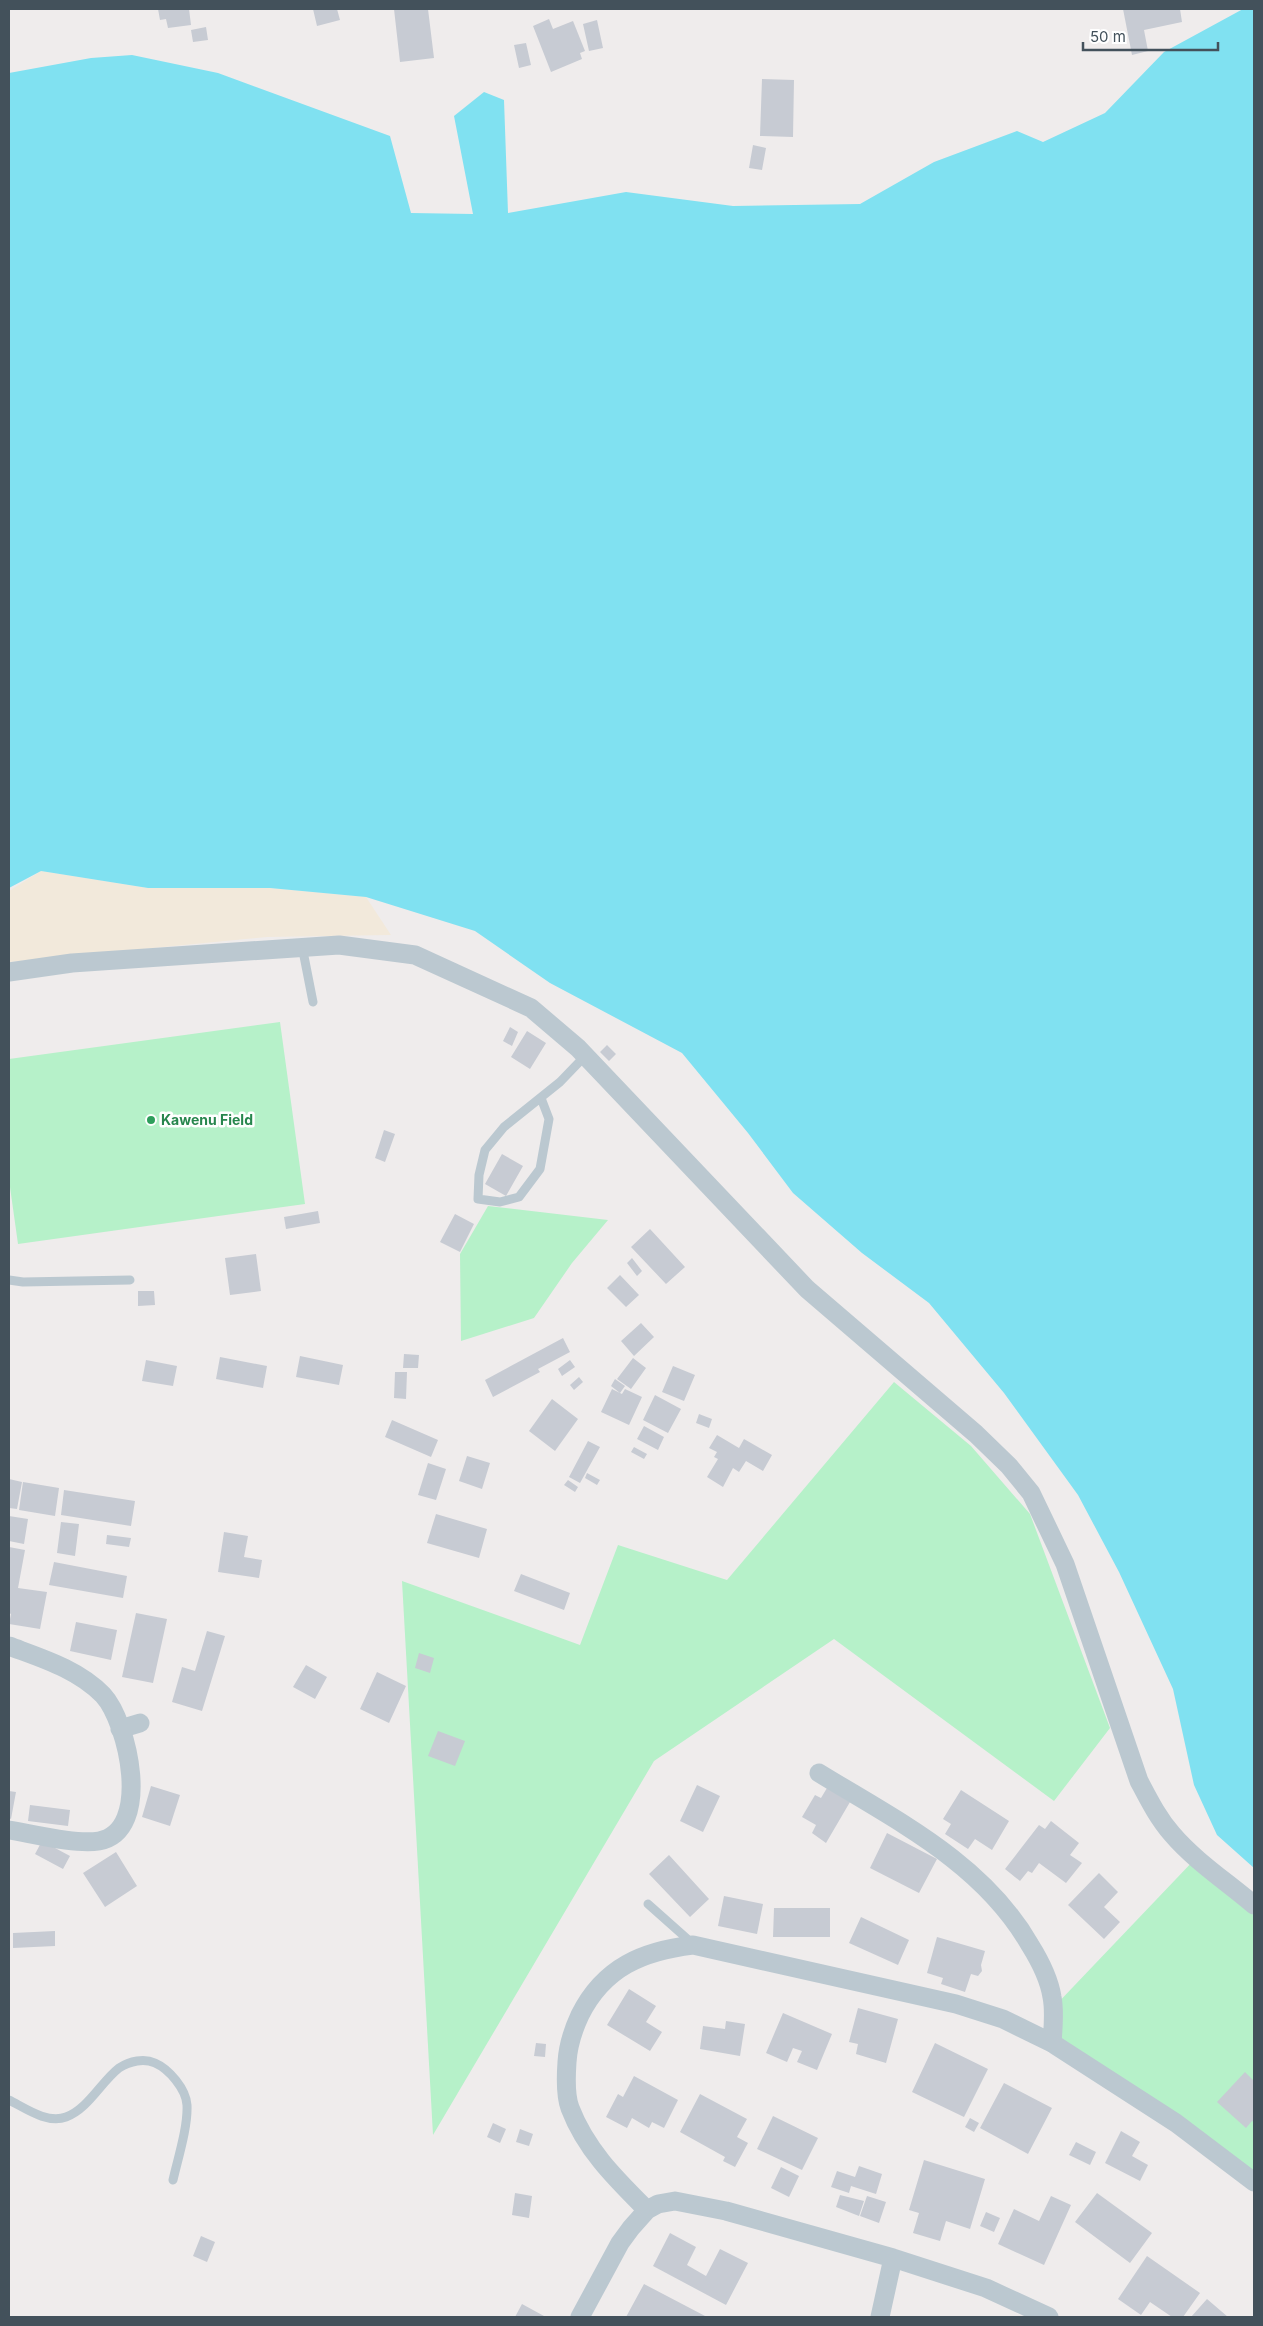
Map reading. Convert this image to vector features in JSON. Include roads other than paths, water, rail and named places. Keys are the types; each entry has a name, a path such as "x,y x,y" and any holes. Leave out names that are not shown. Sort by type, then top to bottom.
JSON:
{"street":[{"path":"9,972 72,963 338,945 414,955 455,971 531,1008 585,1056 807,1289 887,1360 976,1434 1009,1466 1031,1493 1065,1564 1139,1781 1155,1811 1172,1834 1190,1852 1254,1905"},
{"path":"9,1646 49,1661 90,1684 110,1703 128,1760 132,1797 129,1814 123,1827 107,1838 88,1842 9,1830"},
{"path":"120,1730 140,1723"},
{"path":"820,1773 931,1841 978,1879 1004,1907 1023,1932 1047,1976 1054,2012 1052,2043"},
{"path":"647,2210 594,2154 569,2106 566,2074 570,2043 574,2028 591,1996 613,1973 644,1955 659,1950 693,1945 956,2004 1003,2019 1052,2043 1176,2123 1254,2182"},
{"path":"580,2317 620,2243 647,2210 658,2204 675,2201 694,2203 893,2258 986,2288 1048,2317"},
{"path":"880,2317 893,2258"}],"lane":[{"path":"302,946 313,1002"},
{"path":"541,1098 550,1119 540,1169 519,1197 500,1202 478,1199 479,1175 485,1150 504,1127 541,1098 585,1056"},
{"path":"9,1280 23,1282 130,1280"},
{"path":"648,1904 693,1945"},
{"path":"9,2100 48,2118 66,2117 76,2111 124,2065 137,2061 154,2063 165,2068 179,2086 187,2104 173,2180"}],"water":[{"path":"1243,9 1254,9 1254,1868 1217,1835 1194,1785 1173,1689 1119,1572 1078,1495 1004,1393 929,1303 862,1253 793,1193 748,1133 682,1053 550,983 475,931 366,897 270,888 148,888 41,871 9,888 9,73 91,58 132,55 218,73 390,136 411,213 473,214 454,116 484,92 504,100 508,213 626,192 733,206 860,204 934,162 1017,131 1043,142 1105,113 1164,52"}],"place":[{"name":"Kawenu Field","path":"151,1120"}]}
